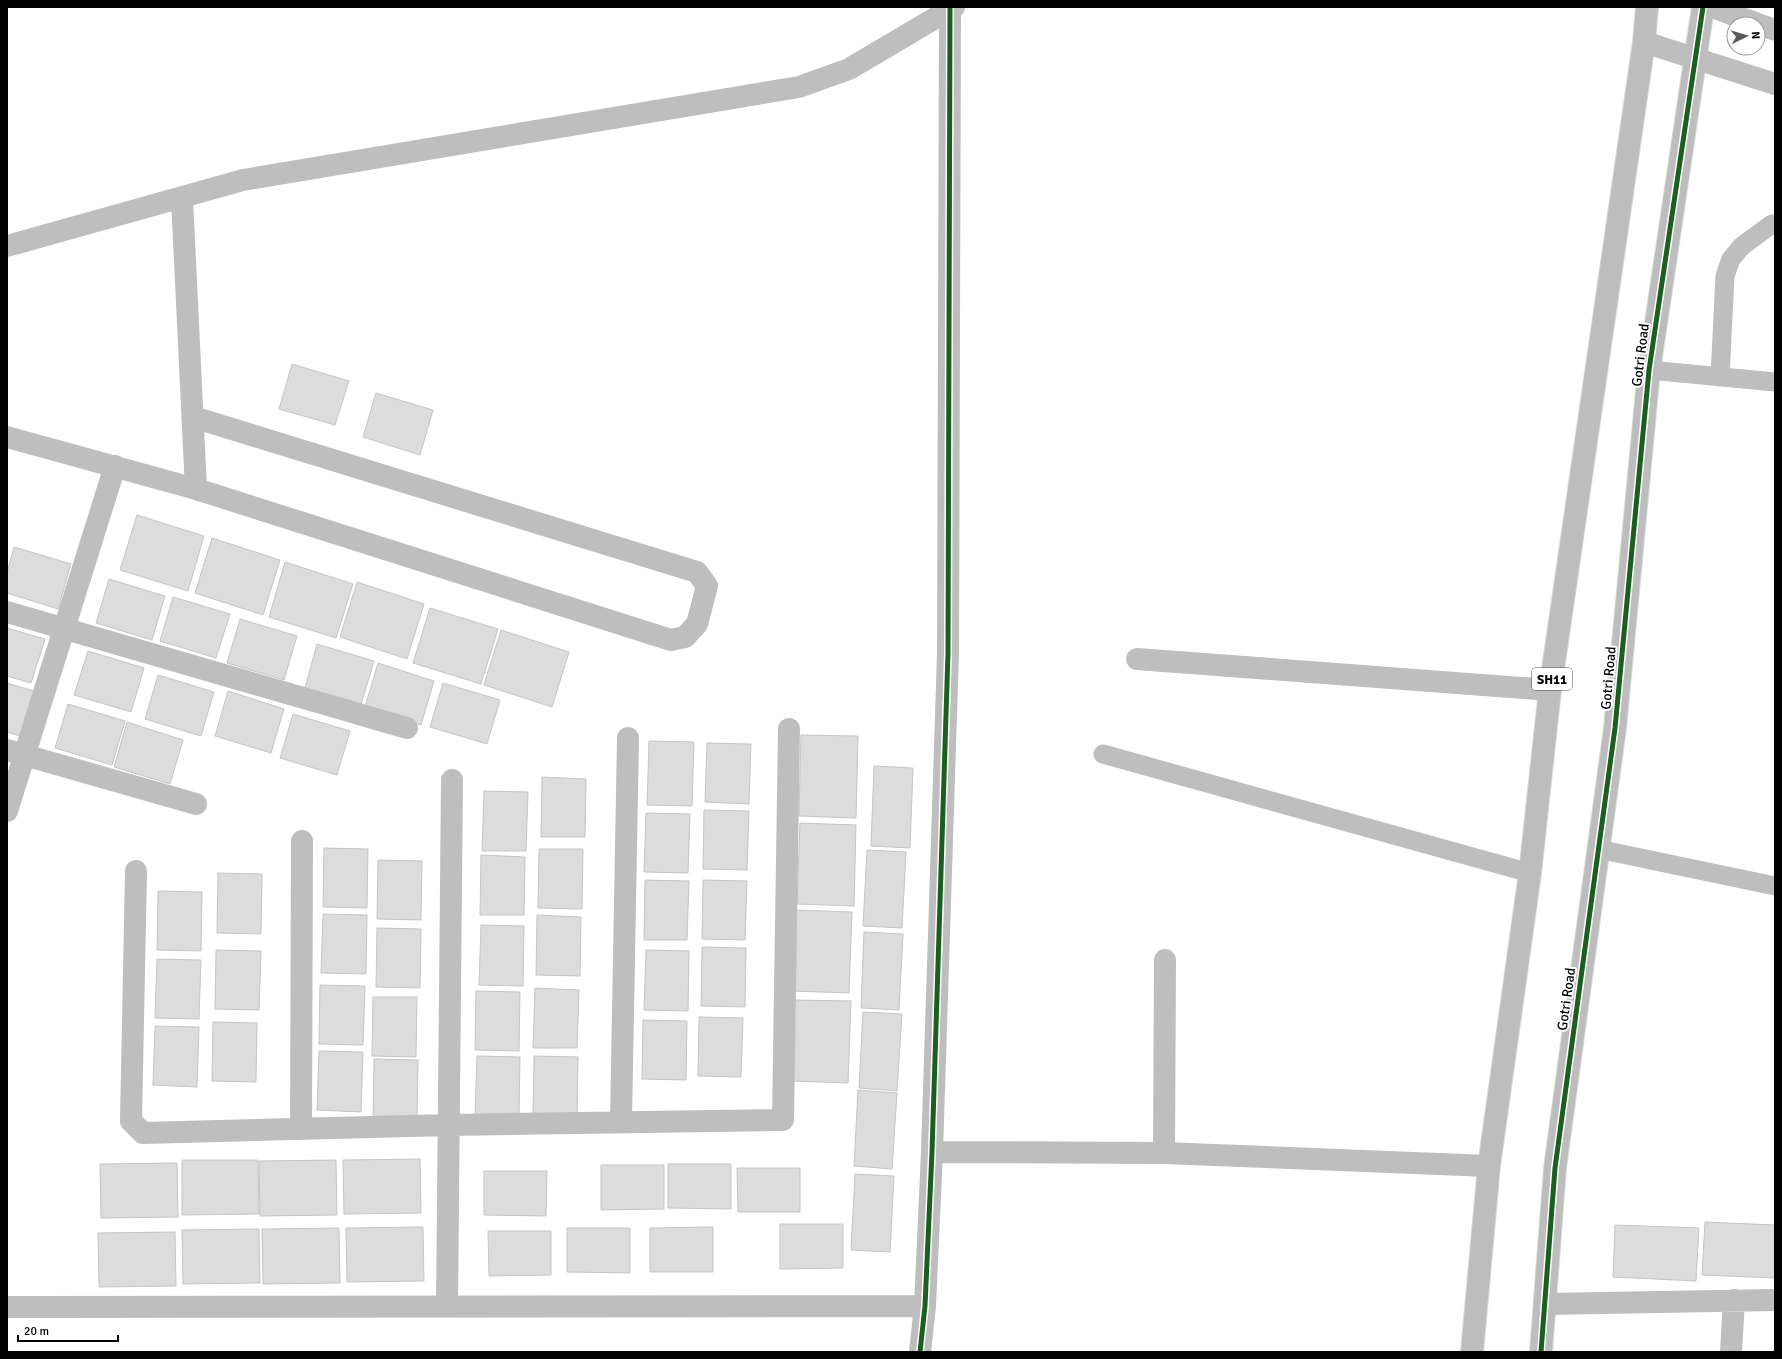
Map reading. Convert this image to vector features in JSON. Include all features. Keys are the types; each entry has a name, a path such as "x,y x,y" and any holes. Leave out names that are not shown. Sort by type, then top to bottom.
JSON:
{"main road":[{"name":"SH11","path":"1472,1352 1489,1166 1530,873 1550,690 1644,42 1647,7"},
{"name":"Gotri Road","path":"1540,1352 1555,1168 1615,728 1649,370 1703,7"}],"street":[{"path":"1712,7 1736,16"},
{"path":"7,246 182,199 243,180 799,87 849,69 943,10"},
{"path":"920,1352 925,1306 932,1152 948,653 943,10"},
{"path":"1644,42 1775,84"},
{"path":"182,199 196,488"},
{"path":"7,437 196,488 670,640 685,638 697,624 704,604 707,586 697,572 193,417"},
{"path":"7,811 16,752 64,628 115,466"},
{"path":"7,612 407,728"},
{"path":"1137,659 1550,690"},
{"path":"136,871 131,1121 143,1133 449,1124 783,1120 789,729"},
{"path":"621,1122 628,738"},
{"path":"16,752 196,804"},
{"path":"447,1306 452,780"},
{"path":"301,1129 302,841"},
{"path":"1164,1153 1165,960"},
{"path":"932,1152 1164,1153 1489,1166"},
{"path":"1731,1352 1734,1300"},
{"path":"1545,1304 1775,1300"},
{"path":"7,1307 925,1306"}],"lane":[{"path":"1720,377 1725,276 1731,259 1742,246 1772,224"},
{"path":"1649,370 1775,382"},
{"path":"1103,754 1530,873"},
{"path":"1598,849 1775,886"}],"building":[{"path":"292,364 349,381 335,425 279,409"},
{"path":"376,393 433,410 420,455 363,437"},
{"path":"137,515 204,536 188,591 120,570"},
{"path":"212,538 280,560 263,615 195,593"},
{"path":"14,547 71,564 58,609 7,593 7,573"},
{"path":"285,562 353,584 336,638 269,617"},
{"path":"109,579 165,596 152,640 96,623"},
{"path":"357,582 424,604 407,659 340,637"},
{"path":"173,597 230,614 216,658 160,641"},
{"path":"430,608 498,629 481,684 413,663"},
{"path":"240,619 297,636 284,680 227,663"},
{"path":"7,628 45,639 31,683 7,676"},
{"path":"501,630 569,652 552,707 484,685"},
{"path":"317,644 374,661 361,705 305,688"},
{"path":"88,651 144,668 131,712 74,695"},
{"path":"378,663 434,681 421,725 365,707"},
{"path":"158,675 214,692 201,736 145,719"},
{"path":"7,683 34,691 20,736 7,732"},
{"path":"443,683 500,700 487,744 430,727"},
{"path":"228,691 284,709 271,753 215,736"},
{"path":"68,704 125,721 112,765 55,748"},
{"path":"293,714 350,731 337,775 280,758"},
{"path":"127,722 183,740 170,784 114,767"},
{"path":"801,735 858,736 856,818 799,816"},
{"path":"649,741 694,742 692,806 647,805"},
{"path":"707,743 751,744 749,804 705,802"},
{"path":"874,766 913,768 910,848 871,846"},
{"path":"542,777 586,779 585,837 541,837"},
{"path":"484,791 528,792 526,851 482,851"},
{"path":"704,810 749,811 747,870 703,869"},
{"path":"646,813 690,814 688,873 644,872"},
{"path":"800,823 856,825 854,906 797,904"},
{"path":"324,848 368,849 367,908 323,907"},
{"path":"539,849 583,849 582,909 538,908"},
{"path":"867,850 906,852 902,928 863,926"},
{"path":"481,855 525,857 524,915 480,915"},
{"path":"378,860 422,861 421,920 377,919"},
{"path":"218,873 262,874 261,934 217,933"},
{"path":"645,880 689,881 687,940 644,940"},
{"path":"703,880 747,881 745,940 702,939"},
{"path":"158,891 202,892 201,951 157,950"},
{"path":"795,910 852,912 849,993 793,991"},
{"path":"323,914 367,915 366,974 321,973"},
{"path":"537,915 581,917 580,976 536,975"},
{"path":"481,925 524,926 523,986 479,985"},
{"path":"377,928 421,929 420,988 376,987"},
{"path":"864,932 903,934 899,1010 861,1008"},
{"path":"702,947 746,948 745,1007 701,1006"},
{"path":"216,950 261,951 259,1010 215,1009"},
{"path":"646,950 689,951 688,1011 644,1010"},
{"path":"157,959 201,960 199,1019 155,1018"},
{"path":"320,985 365,986 363,1045 319,1044"},
{"path":"535,988 579,990 577,1048 533,1048"},
{"path":"476,991 520,992 519,1051 475,1050"},
{"path":"373,997 417,997 416,1057 372,1056"},
{"path":"794,1000 851,1001 848,1083 792,1081"},
{"path":"863,1012 902,1014 897,1091 859,1088"},
{"path":"699,1017 743,1018 741,1077 698,1076"},
{"path":"643,1020 687,1021 686,1080 642,1079"},
{"path":"213,1022 257,1023 256,1082 212,1081"},
{"path":"155,1026 199,1027 197,1087 153,1085"},
{"path":"319,1051 363,1052 361,1112 317,1110"},
{"path":"477,1056 520,1057 519,1116 475,1116"},
{"path":"534,1056 578,1057 577,1116 533,1115"},
{"path":"374,1059 418,1060 417,1119 373,1118"},
{"path":"858,1090 897,1093 892,1169 854,1166"},
{"path":"420,1159 421,1213 344,1214 343,1160"},
{"path":"182,1160 258,1160 259,1214 182,1215"},
{"path":"336,1160 337,1215 260,1216 259,1161"},
{"path":"177,1163 178,1217 101,1218 100,1164"},
{"path":"668,1164 731,1164 731,1209 668,1208"},
{"path":"601,1165 664,1165 664,1209 601,1210"},
{"path":"737,1168 800,1168 800,1212 738,1212"},
{"path":"484,1171 547,1171 546,1216 484,1215"},
{"path":"855,1174 894,1176 890,1252 851,1250"},
{"path":"1705,1222 1775,1225 1775,1278 1702,1275"},
{"path":"780,1224 843,1224 843,1268 780,1269"},
{"path":"1615,1225 1699,1228 1696,1281 1613,1277"},
{"path":"423,1227 424,1281 347,1282 346,1228"},
{"path":"713,1227 713,1272 650,1272 650,1228"},
{"path":"339,1228 340,1283 263,1284 262,1229"},
{"path":"567,1228 630,1228 630,1273 567,1272"},
{"path":"259,1229 260,1283 183,1284 182,1230"},
{"path":"488,1231 551,1231 551,1275 489,1276"},
{"path":"175,1232 176,1286 99,1287 98,1233"}],"cycle path":[{"path":"1541,1352 1555,1168 1615,728 1649,370 1703,7"},
{"path":"920,1352 925,1306 932,1152 948,653 950,8"}]}
